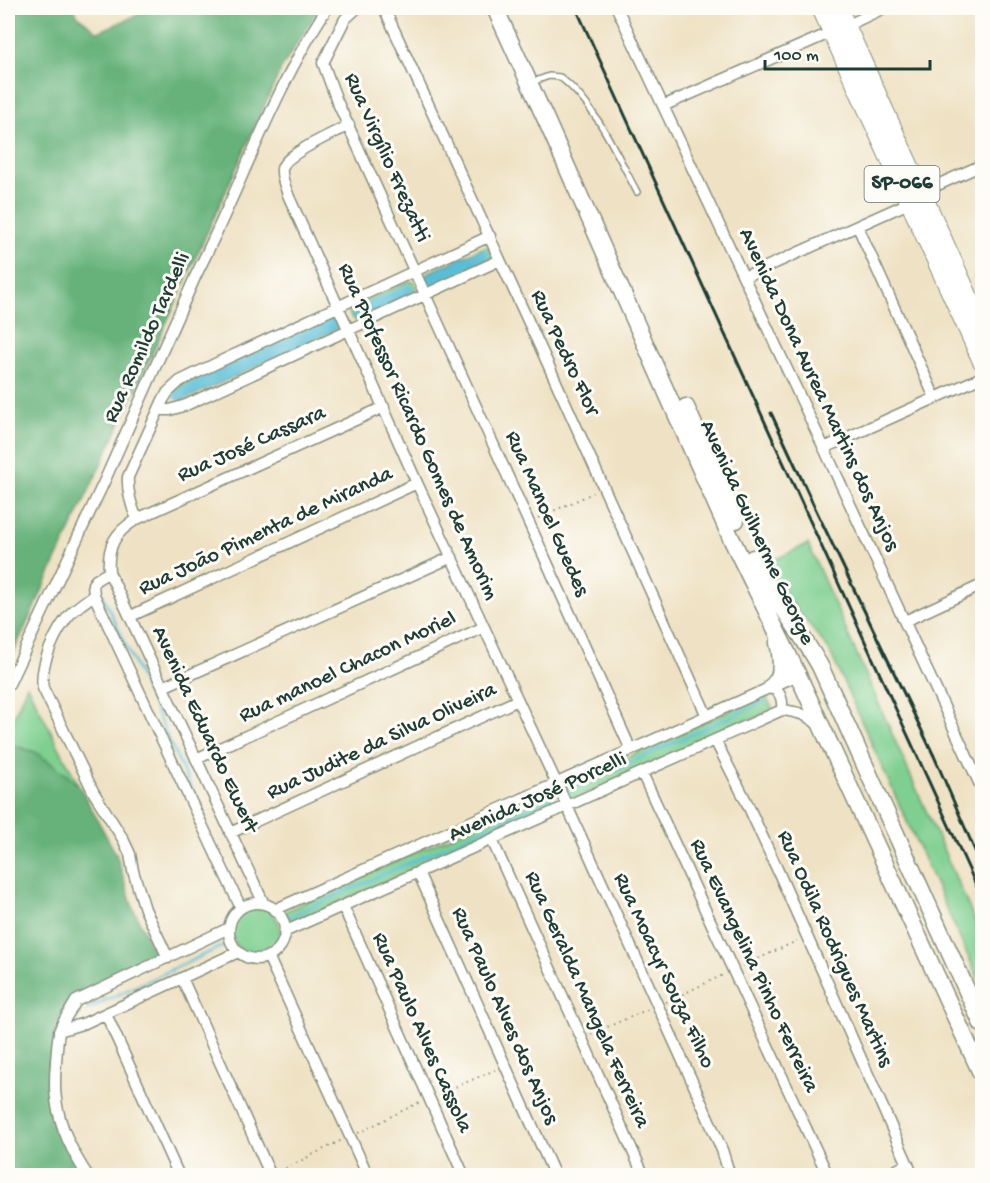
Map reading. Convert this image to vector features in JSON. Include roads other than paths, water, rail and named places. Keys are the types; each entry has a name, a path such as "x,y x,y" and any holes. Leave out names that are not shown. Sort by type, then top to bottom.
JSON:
{"highway":[{"name":"SP-066","path":"821,8 839,29 916,197 982,361"},
{"name":"SP-066","path":"837,8 839,29"},
{"name":"SP-066","path":"916,197 974,300 982,326"}],"main road":[{"name":"Avenida Guilherme George","path":"495,8 731,538 798,675 982,1075"},
{"name":"Avenida Guilherme George","path":"505,8 753,560 771,592 820,666 982,1024"},
{"path":"772,686 778,679 780,671 780,650 776,633"},
{"path":"798,675 810,669 817,673 843,716"}],"street":[{"name":"Rua Romildo Tardelli","path":"8,686 104,482 267,122 327,8"},
{"name":"Rua Virgílio Frezatti","path":"357,8 345,19 323,63 337,101 426,295"},
{"name":"Rua Pedro Flor","path":"384,8 490,236 707,716"},
{"name":"Avenida Dona Aurea Martins dos Anjos","path":"617,8 982,789"},
{"path":"663,106 884,8"},
{"name":"Rua Professor Ricardo Gomes de Amorim","path":"349,125 288,159 282,168 289,197 417,483 556,783"},
{"path":"744,277 858,226 982,165"},
{"path":"858,226 935,398"},
{"path":"137,519 127,486 128,477 163,399 180,381 490,236"},
{"path":"159,410 170,410 186,405 500,260"},
{"name":"Rua Manoel Guedes","path":"426,295 631,750"},
{"path":"824,448 982,377"},
{"name":"Rua José Cassara","path":"110,572 109,556 118,533 125,526 384,407"},
{"name":"Rua João Pimenta de Miranda","path":"131,616 417,483"},
{"path":"163,687 452,557"},
{"path":"110,572 96,579 93,584 94,595 77,607 64,622 43,669 43,688 94,793 123,839 130,855 145,909 168,957"},
{"name":"Avenida Eduardo Ewert","path":"110,572 230,833 269,907"},
{"path":"904,621 982,585"},
{"name":"Avenida Eduardo Ewert","path":"94,595 241,908"},
{"name":"Rua manoel Chacon Moriel","path":"196,759 484,627"},
{"name":"Avenida José Porcelli","path":"269,907 798,675"},
{"path":"772,686 780,694 782,710 799,712 821,726"},
{"name":"Rua Judite da Silva Oliveira","path":"230,833 518,700"},
{"name":"Avenida José Porcelli","path":"284,932 782,710"},
{"name":"Rua Odila Rodrigues Martins","path":"715,740 746,801 913,1176"},
{"name":"Rua Evangelina Pinho Ferreira","path":"642,773 828,1176"},
{"name":"Rua Moacyr Souza Filho","path":"556,783 722,1150 730,1176"},
{"name":"Rua Geralda Mangela Ferreira","path":"492,840 644,1176"},
{"name":"Rua Paulo Alves dos Anjos","path":"418,872 555,1176"},
{"path":"256,903 269,907 279,914 283,922 283,941 268,956 259,959 249,958 238,952 231,942 229,928 231,920 241,908 248,904 256,903"},
{"name":"Rua Paulo Alves Cassola","path":"343,906 464,1176"},
{"path":"88,1176 70,1143 56,1100 55,1071 59,1031 76,1001 229,928"},
{"path":"59,1031 106,1014 238,952"},
{"path":"268,956 368,1176"},
{"path":"182,978 271,1175"},
{"path":"76,1001 80,1017 85,1023"},
{"path":"106,1014 179,1176"},
{"path":"885,1176 908,1164"}],"lane":[{"path":"538,80 549,76 560,77 573,88 599,124 637,192"}],"waterway":[{"path":"429,280 483,255"},
{"path":"358,314 408,291"},
{"path":"179,395 333,324"},
{"path":"100,589 205,819"},
{"path":"568,791 765,701"},
{"path":"289,917 555,797"},
{"path":"87,1009 225,945"}],"railway":[{"path":"576,8 982,898"},
{"path":"771,413 934,756 982,867"}]}
